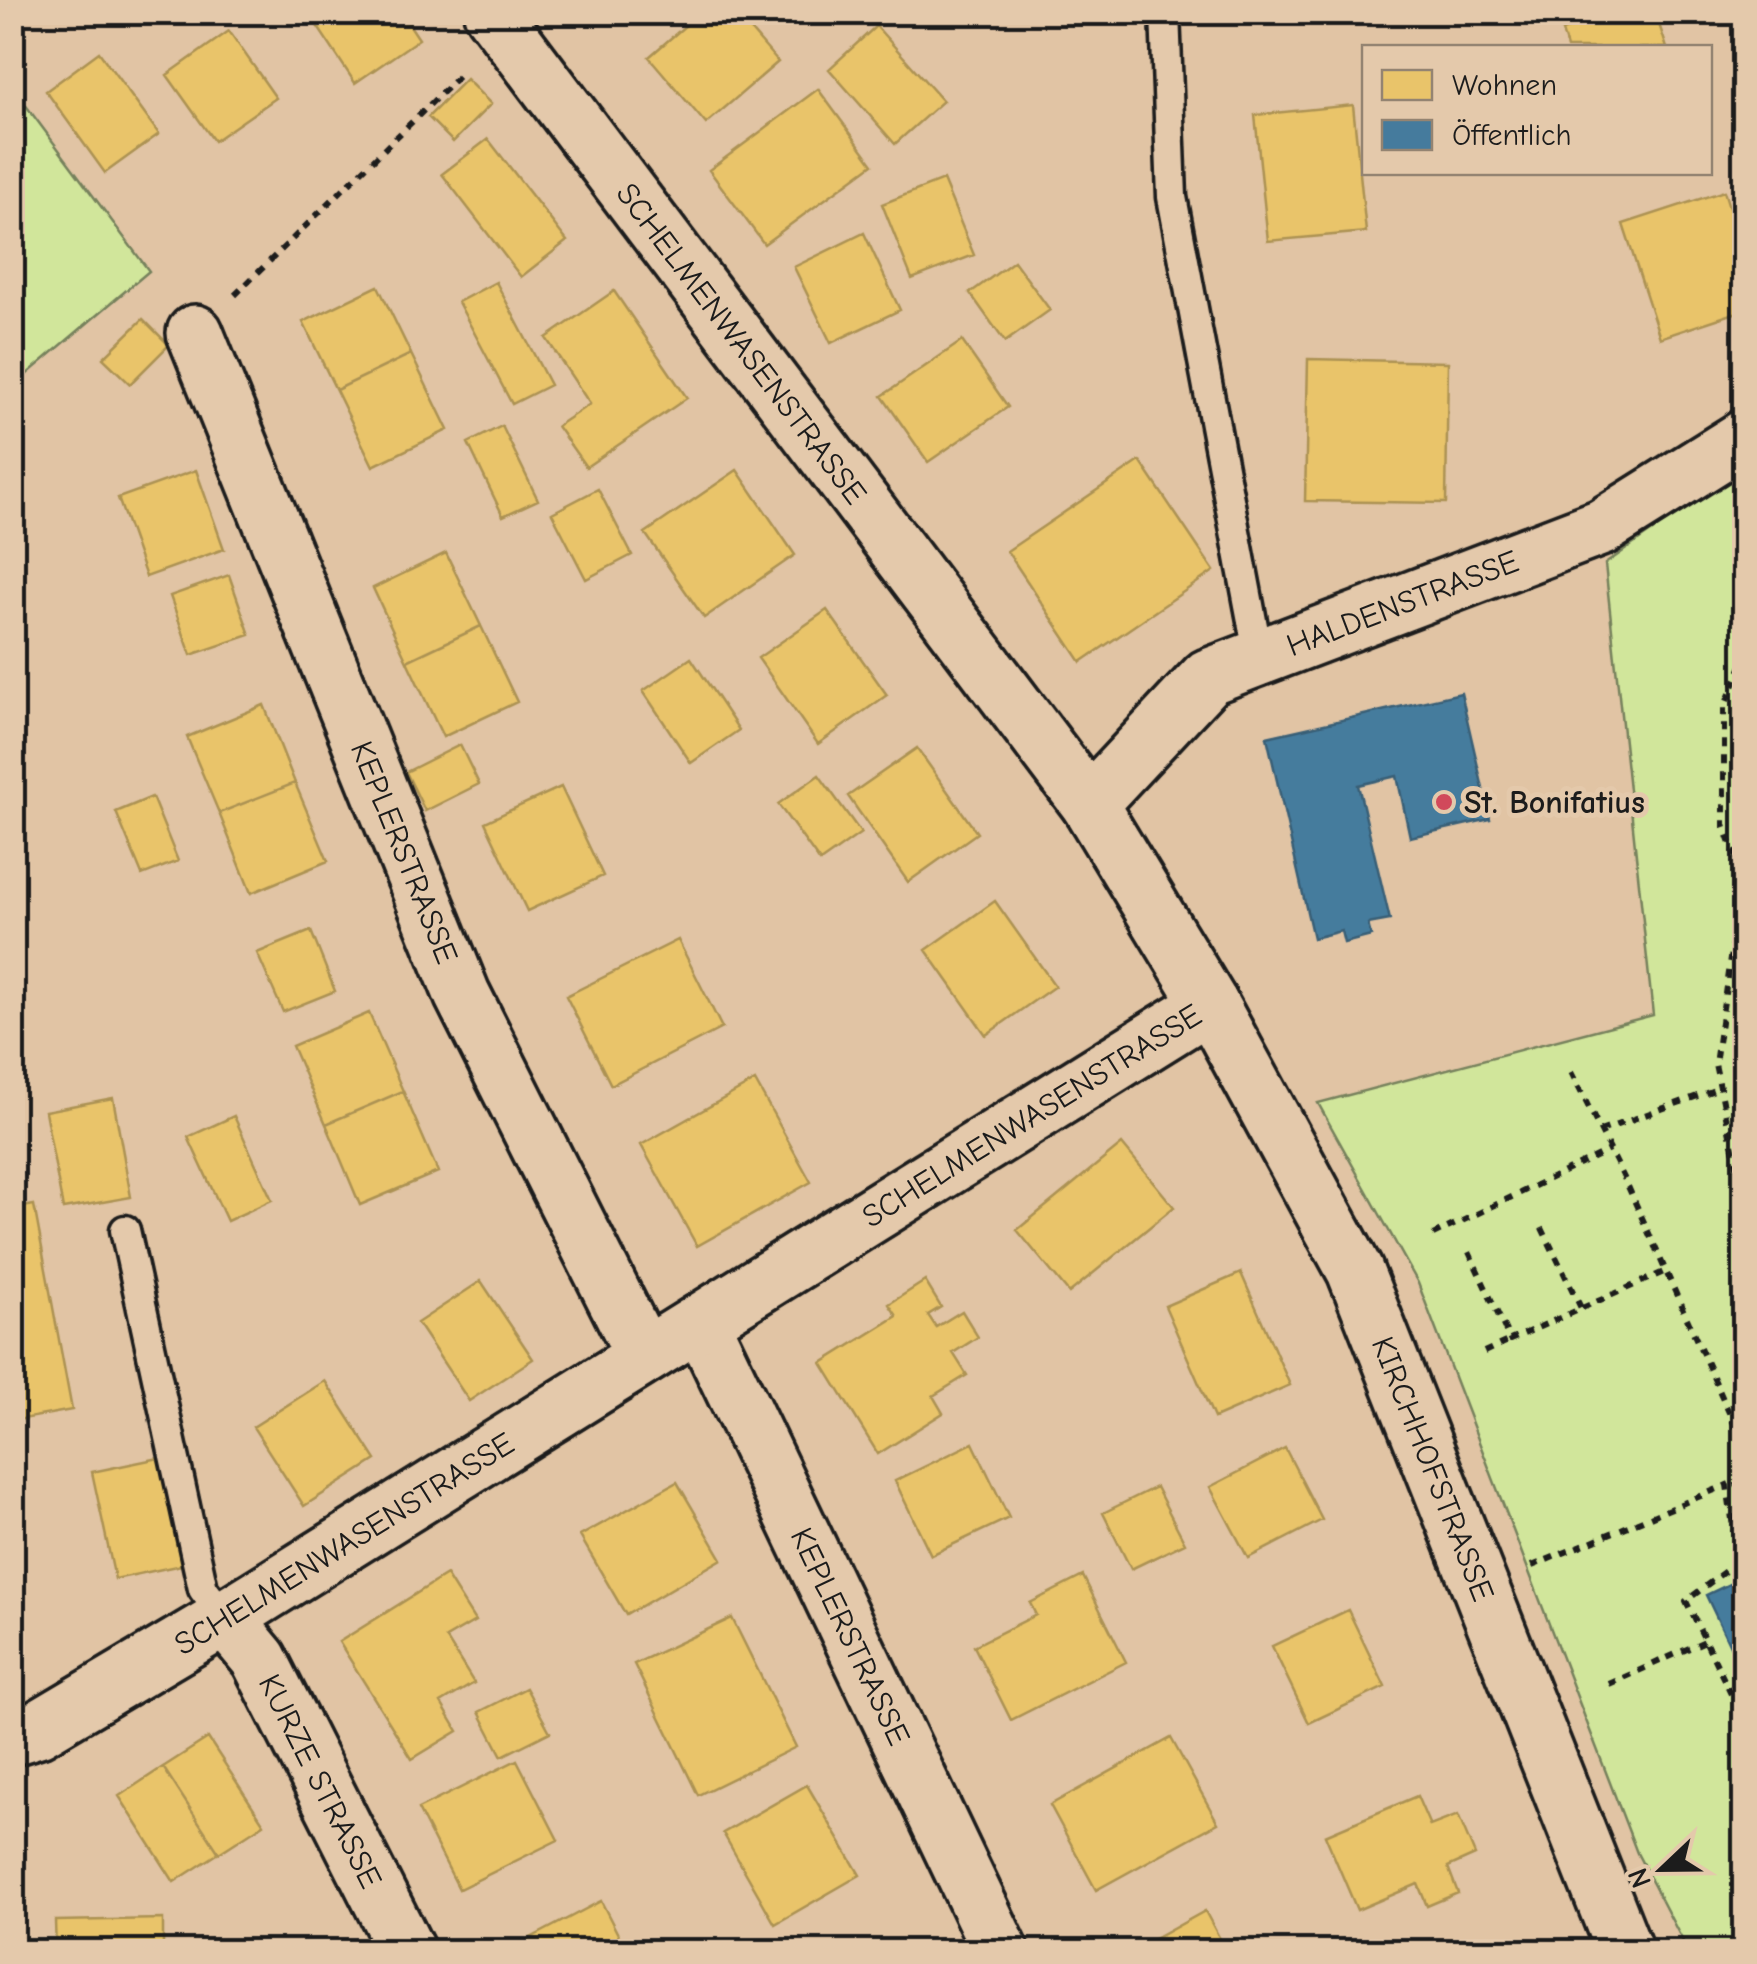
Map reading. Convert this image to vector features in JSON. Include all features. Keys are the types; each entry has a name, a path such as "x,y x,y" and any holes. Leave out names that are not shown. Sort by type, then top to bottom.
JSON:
{"street":[{"name":"SCHELMENWASENSTRASSE","path":"12,1737 38,1729 225,1618 1210,1004 1088,804 499,21"},
{"name":"KEPLERSTRASSE","path":"195,333 462,994 644,1356"},
{"name":"HALDENSTRASSE","path":"1088,804 1208,677 1602,527 1744,438"},
{"name":"KIRCHHOFSTRASSE","path":"1210,1004 1354,1270 1625,1952"},
{"name":"KEPLERSTRASSE","path":"701,1322 1002,1952"},
{"name":"KURZE STRASSE","path":"225,1618 259,1659 407,1952"}],"lane":[{"path":"1165,12 1172,197 1259,658"},
{"path":"125,1230 203,1590 225,1618"}],"path":[{"path":"195,333 499,21"},
{"path":"1743,876 1724,825 1724,708 1744,662"},
{"path":"1744,860 1714,1064 1744,1200"},
{"path":"1571,1072 1666,1270 1744,1446"},
{"path":"1600,1131 1720,1088"},
{"path":"1433,1234 1609,1150"},
{"path":"1542,1228 1581,1308"},
{"path":"1469,1252 1510,1340"},
{"path":"1484,1352 1666,1270"},
{"path":"1480,1587 1744,1478"},
{"path":"1736,1482 1744,1498"},
{"path":"1727,1486 1738,1561 1686,1601 1744,1721"},
{"path":"1609,1684 1705,1641"}],"green space":[{"path":"13,88 149,271 12,386"},
{"path":"1744,467 1744,1951 1688,1951 1637,1853 1418,1283 1318,1103 1653,1015 1605,564"}],"building: Wohnen":[{"path":"308,12 401,12 419,39 355,83"},
{"path":"701,12 735,12 778,62 706,124 649,57"},
{"path":"1618,12 1655,12 1666,45 1566,45 1562,31"},
{"path":"876,26 943,101 895,144 829,69"},
{"path":"229,31 276,98 214,141 167,75"},
{"path":"99,52 159,134 105,173 46,91"},
{"path":"466,79 491,104 453,142 428,117"},
{"path":"818,89 873,164 764,244 709,170"},
{"path":"1353,105 1366,232 1268,241 1255,115"},
{"path":"488,139 567,241 521,277 442,174"},
{"path":"943,180 974,255 912,279 882,204"},
{"path":"1724,191 1744,255 1744,310 1660,338 1623,224"},
{"path":"864,233 900,310 831,343 794,267"},
{"path":"1014,261 1050,310 1005,342 970,293"},
{"path":"496,282 550,385 512,404 458,302"},
{"path":"378,286 411,354 336,390 303,322"},
{"path":"614,291 687,398 586,467 557,426 590,404 546,338"},
{"path":"143,319 169,345 130,384 103,358"},
{"path":"962,341 1008,407 928,462 882,396"},
{"path":"411,354 448,430 373,466 336,390"},
{"path":"1308,359 1448,362 1446,503 1305,501"},
{"path":"502,426 538,500 503,516 468,443"},
{"path":"1140,461 1214,571 1081,662 1007,551"},
{"path":"196,470 224,549 146,577 118,498"},
{"path":"737,470 795,555 704,618 645,533"},
{"path":"598,489 632,555 586,579 552,513"},
{"path":"446,553 481,626 407,661 373,588"},
{"path":"229,575 250,635 191,655 170,596"},
{"path":"827,610 887,695 818,744 758,658"},
{"path":"481,626 517,702 443,737 407,661"},
{"path":"691,658 739,730 691,763 643,691"},
{"path":"264,705 295,783 219,813 187,737"},
{"path":"460,745 479,784 425,811 406,772"},
{"path":"917,748 977,833 908,882 848,796"},
{"path":"819,775 861,833 820,862 778,804"},
{"path":"295,783 328,861 251,893 219,813"},
{"path":"561,787 603,876 527,911 485,822"},
{"path":"152,797 178,861 142,875 116,812"},
{"path":"995,901 1055,986 986,1035 926,950"},
{"path":"311,931 335,991 283,1012 257,953"},
{"path":"678,940 722,1028 611,1085 566,996"},
{"path":"369,1013 403,1091 326,1124 292,1046"},
{"path":"755,1081 811,1182 697,1246 641,1145"},
{"path":"403,1091 438,1172 360,1205 326,1124"},
{"path":"113,1098 131,1197 63,1209 45,1111"},
{"path":"234,1116 272,1200 227,1221 188,1137"},
{"path":"1122,1144 1174,1207 1069,1293 1017,1230"},
{"path":"34,1205 72,1410 12,1421 12,1328 16,1327 12,1305 12,1209"},
{"path":"1241,1273 1290,1385 1214,1418 1165,1306"},
{"path":"481,1281 533,1359 469,1401 417,1323"},
{"path":"925,1281 941,1307 928,1315 936,1327 962,1311 978,1337 953,1353 967,1375 933,1396 943,1413 878,1454 822,1363 897,1316 889,1304"},
{"path":"325,1381 376,1460 304,1506 253,1427"},
{"path":"973,1443 1009,1518 931,1555 895,1481"},
{"path":"1285,1448 1322,1520 1248,1558 1210,1487"},
{"path":"164,1457 186,1564 115,1579 92,1472"},
{"path":"677,1482 722,1559 626,1615 580,1536"},
{"path":"1156,1487 1185,1543 1131,1569 1103,1513"},
{"path":"446,1575 475,1621 446,1638 474,1683 441,1703 458,1731 412,1759 339,1642"},
{"path":"1083,1576 1126,1662 1011,1720 974,1646 1036,1615 1030,1603"},
{"path":"1348,1610 1385,1687 1309,1723 1272,1646"},
{"path":"732,1618 796,1747 698,1795 634,1664"},
{"path":"526,1688 550,1732 502,1756 479,1712"},
{"path":"208,1738 264,1824 219,1853 163,1767"},
{"path":"1171,1738 1218,1823 1096,1890 1050,1805"},
{"path":"517,1760 558,1840 459,1889 418,1809"},
{"path":"163,1767 219,1853 174,1882 119,1796"},
{"path":"807,1785 860,1875 775,1924 723,1833"},
{"path":"1417,1796 1430,1826 1458,1815 1475,1855 1448,1867 1458,1893 1427,1906 1418,1884 1357,1910 1325,1835"},
{"path":"601,1901 627,1952 504,1952"},
{"path":"1205,1911 1227,1952 1131,1952"},
{"path":"163,1919 163,1952 56,1952 55,1921"},
{"path":"1498,1937 1505,1952 1465,1952"}],"building: Öffentlich":[{"name":"St. Bonifatius","path":"1461,693 1490,819 1410,837 1397,776 1358,785 1390,920 1368,924 1371,936 1344,943 1341,931 1313,938 1267,737"},
{"path":"1744,1577 1744,1675 1706,1595"}],"place":[{"name":"St. Bonifatius","path":"1444,802"}]}
